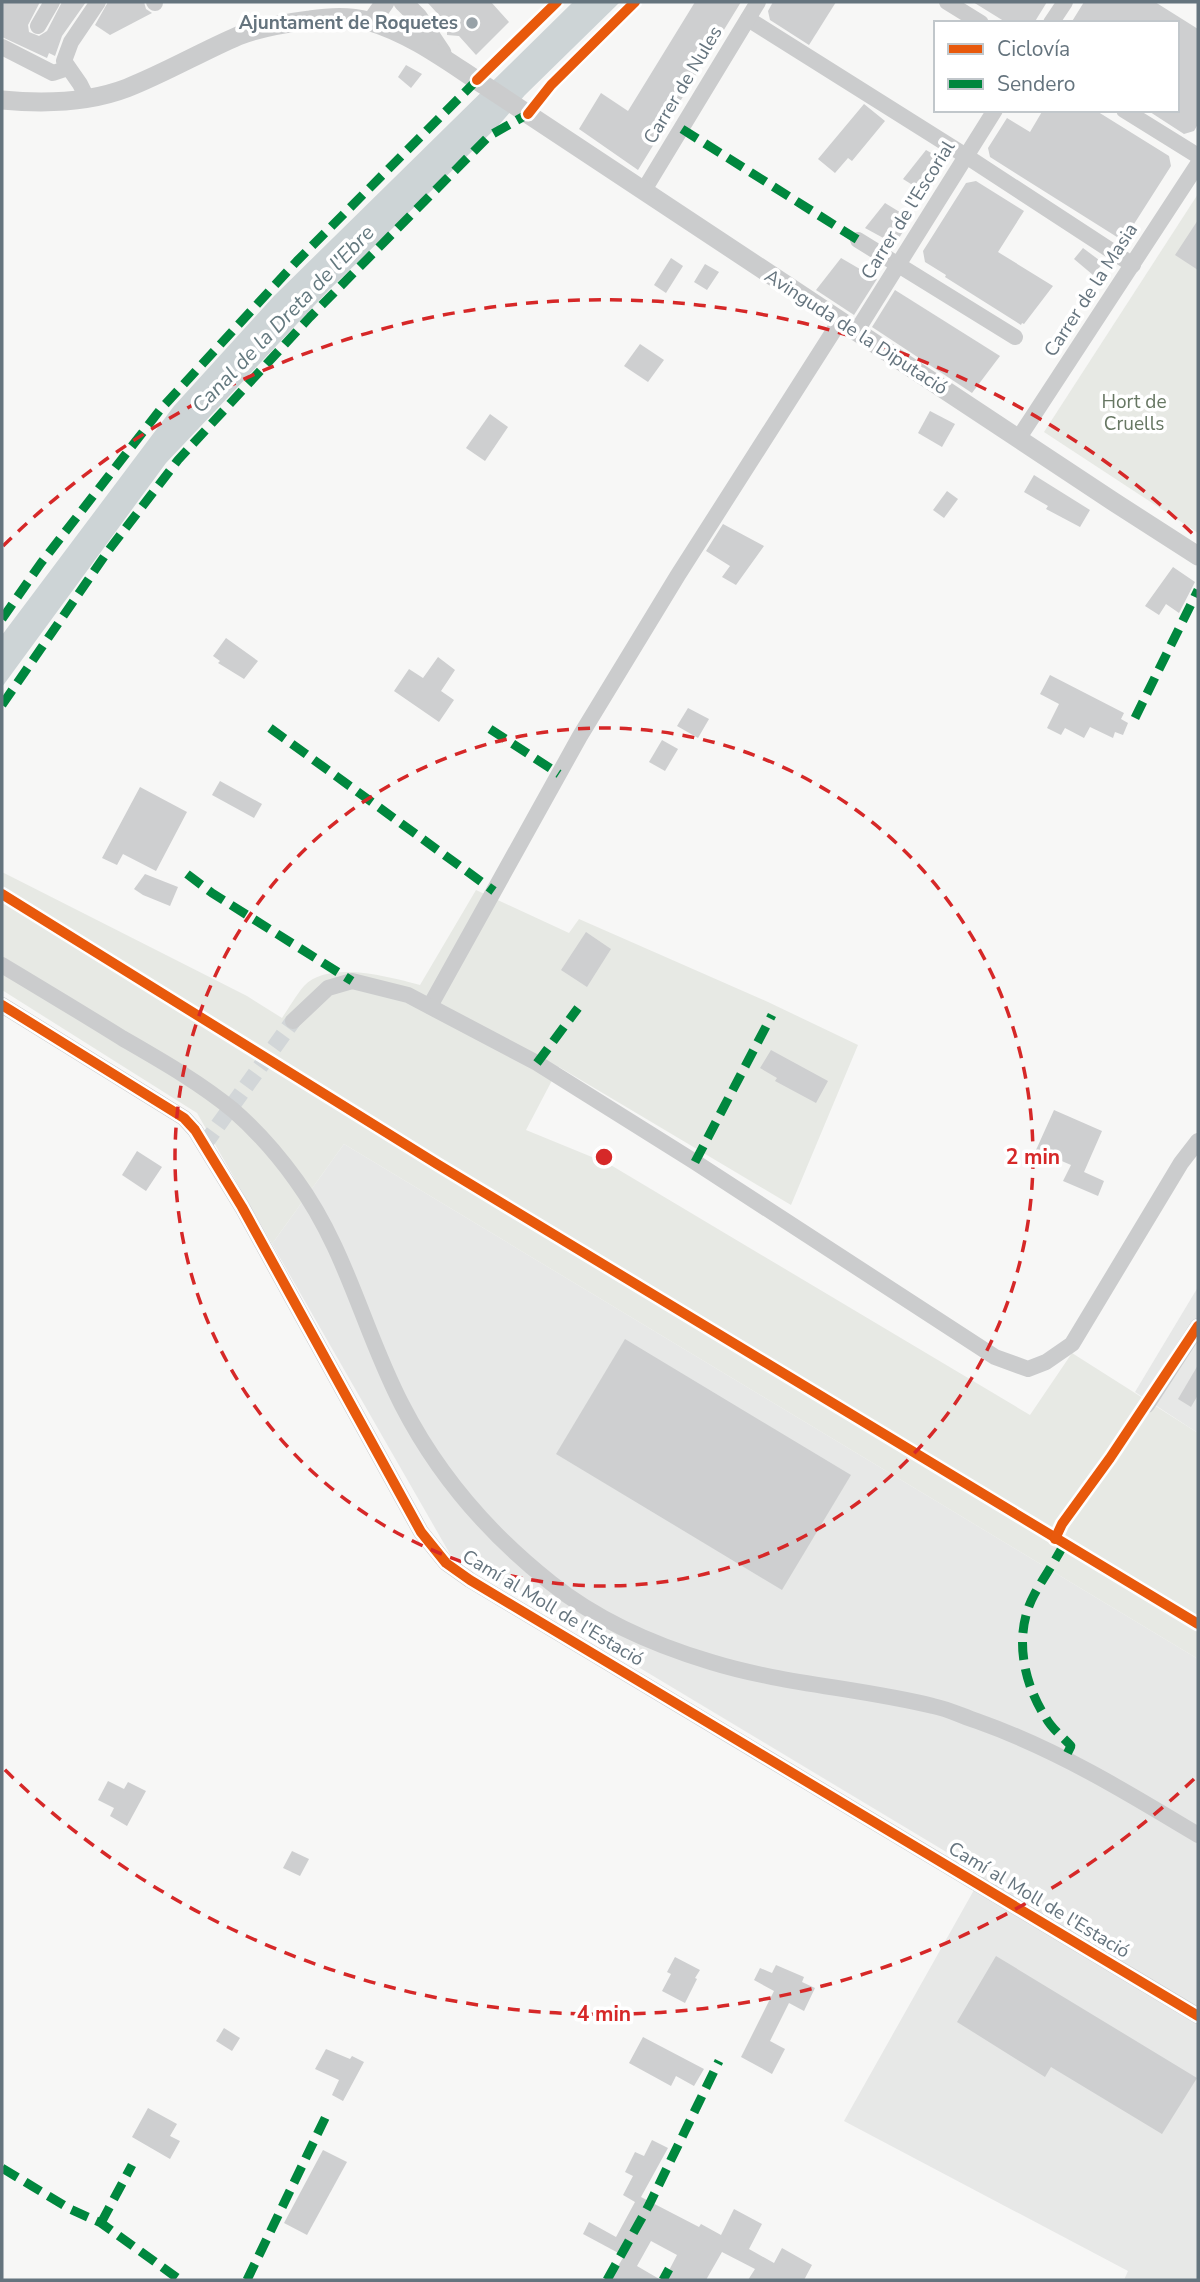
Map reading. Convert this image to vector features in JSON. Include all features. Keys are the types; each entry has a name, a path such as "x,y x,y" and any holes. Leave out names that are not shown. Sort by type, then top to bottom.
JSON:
{"street":[{"path":"38,26 52,2"},
{"path":"87,98 64,61 71,42 98,2"},
{"path":"381,25 385,2"},
{"path":"381,25 401,2 418,17 446,60"},
{"name":"Carrer de Nules","path":"644,190 758,2"},
{"path":"947,2 978,21"},
{"path":"1052,21 1065,2"},
{"name":"Avinguda de la Diputació","path":"2,100 44,103 87,98 126,89 241,34 294,22 332,17 381,25 409,36 446,60 1198,556"},
{"path":"748,19 1133,265"},
{"path":"2,47 53,73 68,68"},
{"name":"Carrer de l'Escorial","path":"430,1006 580,736 678,575 848,326 898,265 994,112"},
{"path":"1127,112 1198,156"},
{"name":"Carrer de la Masia","path":"1018,439 1198,164"},
{"path":"858,240 1016,337"},
{"path":"2,965 192,1080 234,1111 267,1144 321,1218 346,1268 374,1342 402,1404 429,1450 460,1496 505,1545 562,1592 592,1613 657,1643 713,1663 936,1706 996,1728 1065,1758 1198,1835"},
{"path":"293,1021 328,988 352,981 408,995 537,1063 995,1357 1028,1369 1046,1362 1072,1343 1181,1163 1198,1141"},
{"name":"Camí al Moll de l'Estació","path":"2,1005 184,1118 195,1130 242,1207 421,1532 446,1563 470,1580 1198,2016"},
{"path":"1147,1405 1198,1326"}],"shaded area":[{"path":"344,1144 1198,1659 1198,2280 1124,2280 1128,2271 844,2121 983,1874 450,1554 272,1244"},
{"path":"1198,1287 1198,1433 1135,1392"}],"green space":[{"name":"Hort de Cruells","path":"1198,194 1198,533 1044,432"},
{"path":"2,872 247,996 282,1018 304,986 315,978 328,974 360,973 420,985 476,890 569,933 579,919 768,1002 858,1045 791,1205 559,1067 526,1130 609,1164 1030,1415 1072,1353 1198,1433 1198,1659 344,1144 272,1244 197,1113 2,990"}],"water":[{"name":"Canal de la Dreta de l'Ebre","path":"573,2 620,2 525,95 498,126 329,290 166,463 2,687 2,635 174,406 274,296"}],"building":[{"path":"2,2 40,2 28,25 29,32 39,36 47,31 62,2 86,2 62,36 55,56 49,53 47,58 2,37"},
{"path":"108,2 144,2 146,9 152,13 110,35 95,25"},
{"name":"Ajuntament de Roquetes","path":"427,2 491,2 509,22 476,55 459,36 447,35 447,24"},
{"path":"695,2 741,2 638,170 579,129 601,93 628,111"},
{"path":"773,2 836,2 809,45 770,20 768,11"},
{"path":"973,2 1047,2 1035,21 1004,21"},
{"path":"1084,2 1155,2 1198,29 1198,124 1194,131 1184,134 1150,112 1179,112 1179,21 1072,21"},
{"path":"406,65 422,74 411,88 398,77"},
{"path":"864,104 885,121 852,161 848,158 835,173 818,159"},
{"path":"1042,112 1098,112 1169,156 1171,166 1127,235 1117,237 990,157 988,148 1007,118 1030,132"},
{"path":"926,150 940,158 943,169 927,194 903,179"},
{"path":"976,181 1024,211 998,252 1053,286 1021,325 925,262 923,251 966,183"},
{"path":"885,203 911,219 899,238 887,240 865,228"},
{"path":"1198,220 1198,270 1175,255"},
{"path":"1083,248 1103,263 1093,275 1074,259"},
{"path":"671,258 683,266 666,293 654,285"},
{"path":"841,258 877,279 854,315 816,290"},
{"path":"705,264 719,272 707,290 694,282"},
{"path":"895,290 1000,356 972,393 872,327"},
{"path":"640,344 664,360 648,382 624,366"},
{"path":"930,411 955,424 942,447 918,433"},
{"path":"490,414 508,427 485,461 466,448"},
{"path":"1034,475 1090,510 1080,527 1046,509 1048,506 1024,492"},
{"path":"947,491 958,499 944,518 933,510"},
{"path":"723,524 764,546 736,585 722,577 730,566 706,551"},
{"path":"1173,567 1195,582 1179,613 1166,604 1159,615 1145,606"},
{"path":"226,638 258,661 244,679 218,663 220,661 213,656"},
{"path":"438,657 455,670 441,691 454,700 439,722 394,691 409,669 423,678"},
{"path":"1050,675 1124,713 1121,719 1128,723 1123,735 1115,732 1113,738 1090,727 1084,738 1065,728 1061,735 1047,728 1059,704 1040,694"},
{"path":"688,708 709,719 698,738 677,726"},
{"path":"662,740 678,749 665,771 649,762"},
{"path":"220,781 262,804 254,818 212,795"},
{"path":"140,787 187,812 156,871 123,854 117,865 102,858"},
{"path":"145,874 178,887 170,906 134,889"},
{"path":"586,932 611,949 587,987 561,970"},
{"path":"771,1050 828,1081 816,1103 775,1081 777,1078 760,1068"},
{"path":"1054,1110 1102,1131 1084,1172 1104,1181 1098,1196 1063,1181 1071,1165 1036,1150"},
{"path":"137,1151 162,1167 146,1191 122,1175"},
{"path":"625,1339 851,1475 782,1590 556,1454"},
{"path":"1198,1365 1198,1395 1191,1407 1178,1399"},
{"path":"108,1781 124,1789 128,1782 146,1791 127,1826 110,1816 114,1808 98,1800"},
{"path":"292,1851 309,1859 300,1876 283,1868"},
{"path":"996,1956 1197,2078 1162,2134 1051,2067 1045,2077 957,2022"},
{"path":"675,1957 700,1970 685,2003 662,1991 671,1974 667,1972"},
{"path":"776,1965 804,1977 802,1982 815,1988 804,2011 789,2003 770,2041 785,2049 772,2074 741,2057 774,1991 754,1980 760,1968 772,1973"},
{"path":"224,2028 240,2038 232,2051 216,2041"},
{"path":"643,2037 704,2069 694,2086 676,2076 671,2086 629,2063"},
{"path":"326,2049 364,2062 343,2101 332,2095 339,2080 315,2069"},
{"path":"148,2108 177,2124 170,2136 180,2141 170,2159 132,2137"},
{"path":"652,2140 668,2148 641,2197 699,2227 701,2224 721,2235 734,2209 762,2224 749,2249 774,2263 782,2248 812,2265 804,2280 748,2280 755,2269 722,2252 706,2280 664,2280 677,2255 651,2241 637,2266 661,2280 610,2280 624,2256 583,2234 589,2222 616,2237 635,2202 623,2195 633,2176 625,2172 635,2152 644,2156"},
{"path":"323,2150 347,2162 307,2235 284,2223"}],"tunnel":[{"path":"204,1145 293,1021"}],"marked path":[{"path":"2,619 41,563 160,410 297,261 477,80"},
{"path":"2,705 108,551 178,460 310,317 489,136 528,114"},
{"path":"682,129 858,240"},
{"path":"1135,718 1198,590"},
{"path":"270,728 494,891"},
{"path":"490,729 559,774"},
{"path":"187,874 212,893 352,981"},
{"path":"537,1063 578,1008"},
{"path":"695,1162 772,1015"},
{"path":"1064,1544 1034,1595 1024,1626 1023,1642 1031,1689 1051,1726 1071,1746 1065,1758"},
{"path":"607,2280 649,2205 719,2061"},
{"path":"247,2280 328,2112"},
{"path":"101,2223 132,2165"},
{"path":"2,2168 70,2209 101,2223 180,2280"},
{"path":"663,2280 669,2269"}],"cycle path":[{"path":"477,80 557,2"},
{"path":"528,114 551,85 635,2"},
{"path":"2,894 437,1164 1198,1624"},
{"path":"2,1005 184,1118 195,1130 242,1207 421,1532 446,1563 470,1580 1198,2016"},
{"path":"1055,1539 1062,1524 1110,1458 1198,1326"}],"place":[{"name":"Ajuntament de Roquetes","path":"472,23"}]}
